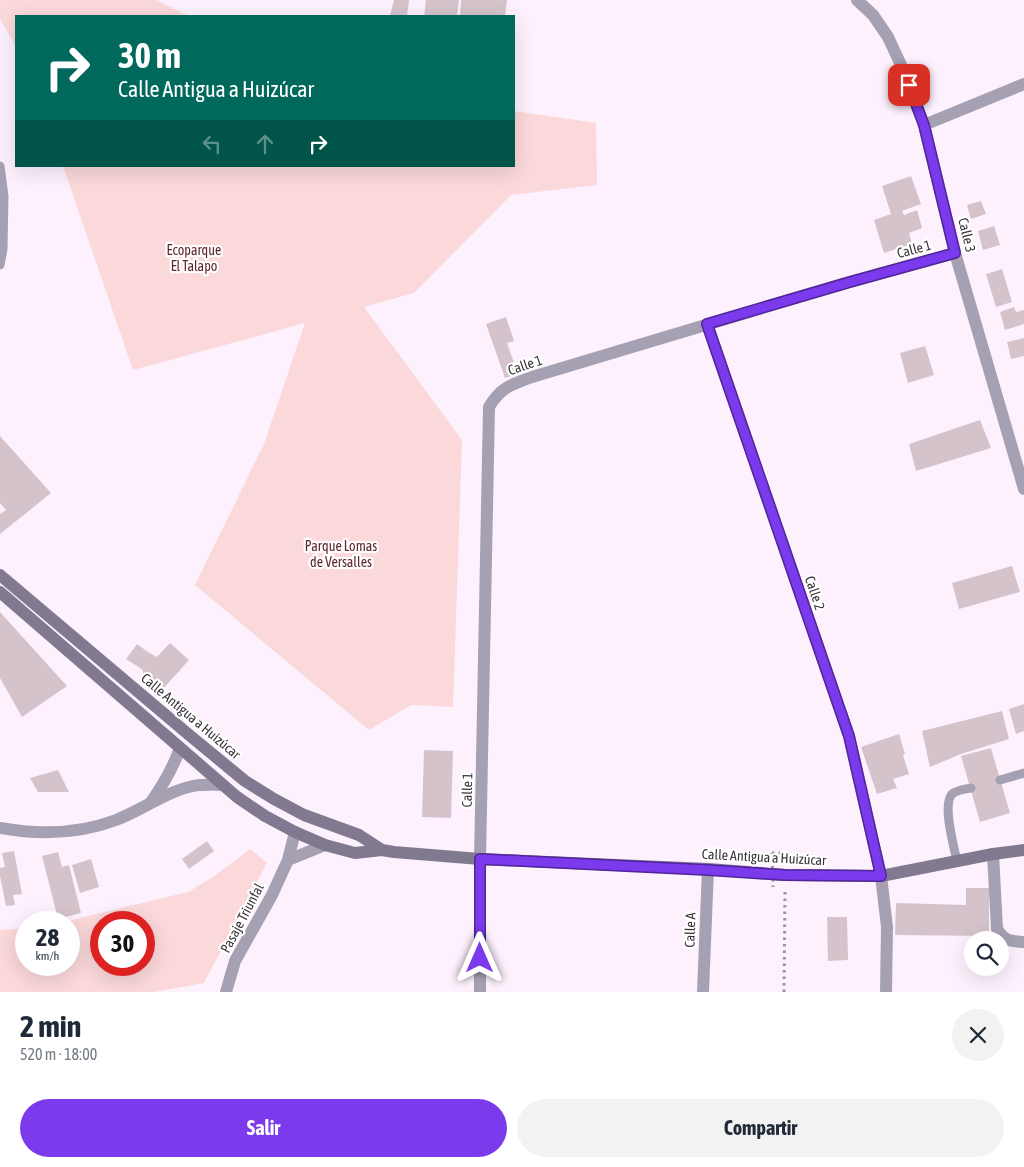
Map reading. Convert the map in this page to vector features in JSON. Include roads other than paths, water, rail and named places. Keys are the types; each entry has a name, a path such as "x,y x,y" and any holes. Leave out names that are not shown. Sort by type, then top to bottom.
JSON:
{"main road":[{"name":"Calle Antigua a Huizúcar","path":"0,575 245,781 304,815 358,835 382,850"},
{"name":"Calle Antigua a Huizúcar","path":"0,592 237,797 264,816 295,832 325,845 355,853 382,850 480,859 785,875 881,876 993,854 1024,850"}],"street":[{"name":"Calle 3","path":"858,0 873,15 888,37 924,125 955,253 1024,489"},
{"path":"924,125 1024,84"},
{"name":"Calle 1","path":"480,859 489,406 495,397 504,388 517,382 707,324 955,253"},
{"name":"Calle 2","path":"707,324 849,736 881,876 887,927 886,992"},
{"path":"149,804 169,774 180,748"},
{"path":"0,828 22,832 69,831 94,827 118,819 188,787 195,785 223,785"},
{"name":"Pasaje Triunfal","path":"226,992 235,961 272,894 288,860 295,832"},
{"path":"288,860 325,845"},
{"path":"993,854 998,930 1009,941 1024,942"},
{"path":"480,859 480,992"},
{"name":"Calle A","path":"703,992 708,870"}],"lane":[{"path":"0,166 4,196 3,249 0,265"},
{"path":"1000,780 1024,773"},
{"path":"957,861 948,815 948,804 950,795 971,788"}],"park label":[{"name":"Ecoparque El Talapo","path":"194,258"},
{"name":"Parque Lomas de Versalles","path":"341,554"}]}
